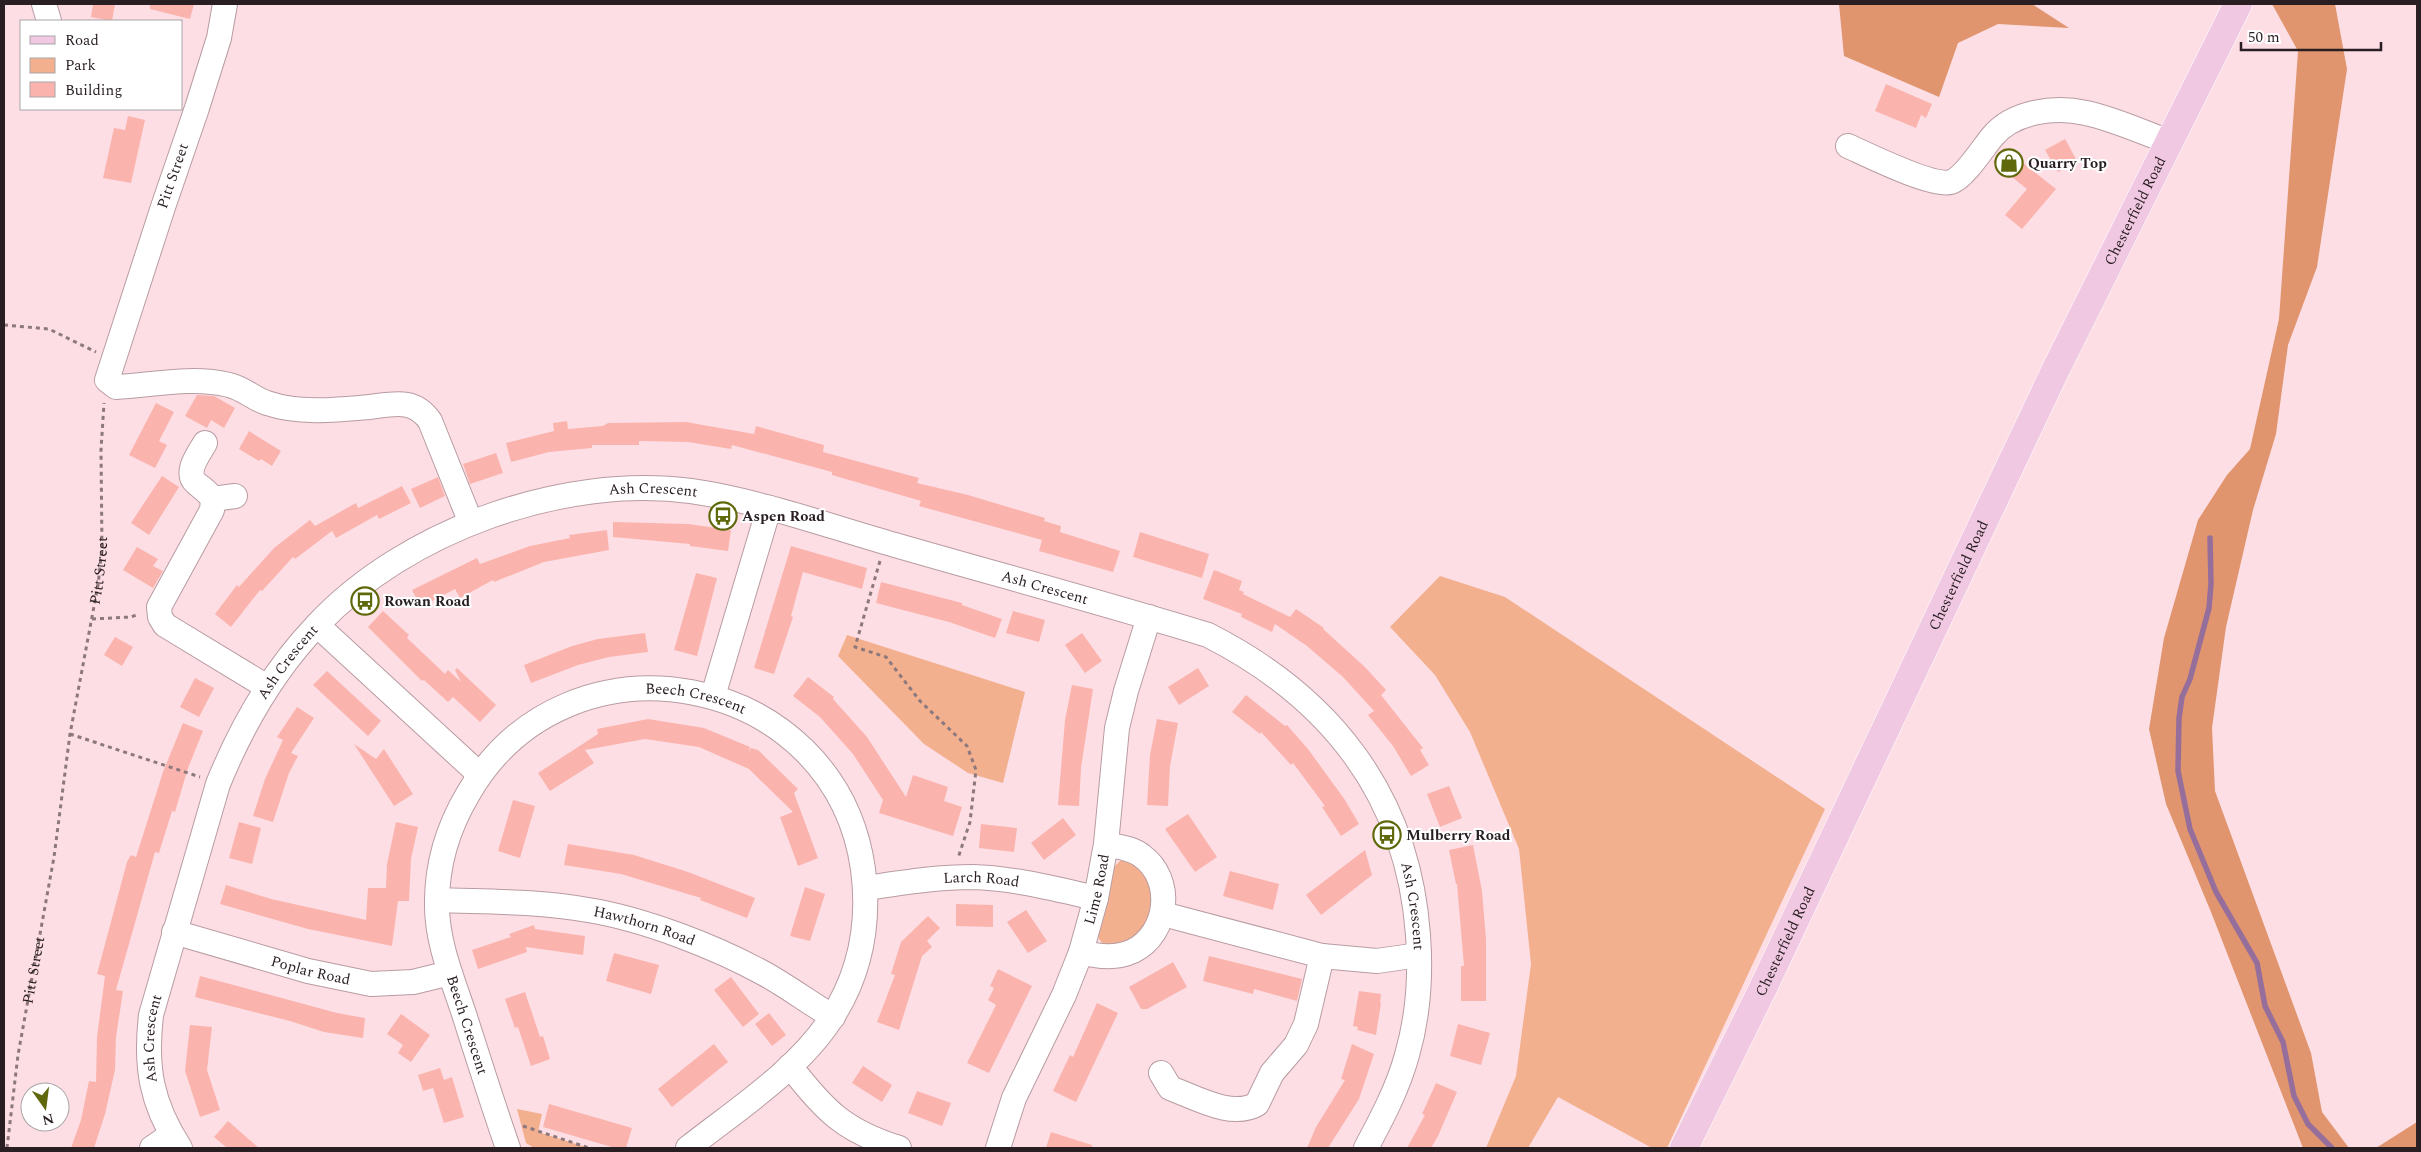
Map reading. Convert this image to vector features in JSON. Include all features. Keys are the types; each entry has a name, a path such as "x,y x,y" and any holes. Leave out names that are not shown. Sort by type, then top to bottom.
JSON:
{"main road":[{"name":"Chesterfield Road","path":"1684,1148 1763,988 2055,371 2238,4"}],"street":[{"path":"44,4 49,20"},
{"name":"Pitt Street","path":"110,370 197,108 218,38 225,4"},
{"path":"1848,146 1927,179 1943,183 1953,182 1960,176 1994,134 2015,118 2045,111 2086,113 2169,142"},
{"path":"110,370 116,387 200,382 231,385 266,403 291,409 338,410 389,404 414,406 422,410 430,421 471,523"},
{"path":"205,443 191,470 192,476 195,482 224,498 212,510 159,607 160,617 165,625 267,687"},
{"name":"Ash Crescent","path":"176,1142 159,1110 150,1080 148,1048 151,1015 218,784 234,747 267,687 317,625 342,600 369,580 425,546 471,523 513,507 599,490 644,489 690,491 769,508 1208,635 1245,654 1278,677 1307,701 1360,762 1380,794 1408,870 1416,915 1419,955 1414,1027 1407,1055 1387,1110 1366,1148"},
{"path":"713,696 769,508"},
{"name":"Lime Road","path":"998,1148 1026,1072 1060,1003 1081,952 1096,898 1106,844 1117,728 1126,691 1149,617"},
{"path":"317,625 479,774"},
{"name":"Beech Crescent","path":"508,1148 450,973 440,936 437,900 441,864 449,833 461,806 479,774 527,726 556,710 588,698 618,690 648,687 676,688 713,696 742,708 773,725 814,761 830,780 844,805 855,832 866,888 864,933 859,962 833,1017 814,1043 790,1066 688,1148"},
{"path":"1081,952 1107,957 1135,950 1149,938 1163,914 1161,884 1155,869 1143,856 1127,848 1106,844"},
{"name":"Larch Road","path":"866,888 951,878 998,879 1039,885 1096,898"},
{"name":"Hawthorn Road","path":"437,900 541,904 589,910 636,922 690,940 765,974 833,1017"},
{"path":"1163,914 1322,956 1377,961 1419,955"},
{"name":"Poplar Road","path":"174,932 308,971 371,984 413,982 450,973"},
{"path":"1161,1073 1170,1088 1226,1108 1240,1110 1257,1104 1272,1074 1296,1045 1306,1024 1322,956"},
{"path":"790,1066 816,1100 837,1119 857,1132 898,1148"},
{"path":"152,1148 176,1142"}],"path":[{"path":"4,326 49,328 110,370"},
{"name":"Pitt Street","path":"7,1148 18,1055 54,857 70,734 92,619 102,548 101,450 110,370"},
{"path":"885,542 855,648 886,657 920,701 967,746 976,770 970,822 951,878"},
{"path":"92,619 131,617 159,607"},
{"path":"70,734 218,784"},
{"path":"497,1116 580,1147 589,1148"}],"green space":[{"path":"1440,576 1505,597 1825,809 1667,1148 1652,1148 1558,1097 1528,1148 1486,1148 1516,1076 1531,964 1519,849 1470,732 1435,675 1390,627"},
{"path":"847,635 1025,692 1003,783 968,773 924,744 838,656"},
{"path":"1132,860 1140,863 1155,894 1153,912 1143,931 1134,941 1110,948 1102,943 1097,936 1114,867 1120,861"},
{"path":"517,1109 542,1114 538,1132 589,1148 534,1148 526,1143"}],"shaded area":[{"path":"1839,4 2032,4 2069,28 1998,24 1958,43 1939,97 1844,56"},
{"path":"2272,4 2335,4 2347,69 2317,267 2288,345 2276,434 2253,510 2226,627 2212,728 2215,791 2311,1053 2322,1112 2349,1148 2303,1148 2211,912 2166,804 2149,729 2164,638 2198,520 2227,475 2250,449 2279,319 2298,51"},
{"path":"2417,1122 2417,1148 2376,1148"}],"building":[{"path":"93,4 115,4 112,20 91,17"},
{"path":"150,4 194,4 190,19 150,9"},
{"path":"1886,84 1932,104 1926,118 1921,115 1916,128 1875,111"},
{"path":"128,116 145,120 131,183 103,178 114,128 125,130"},
{"path":"2065,139 2077,161 2058,172 2045,150"},
{"path":"2004,148 2056,189 2022,229 2005,215 2027,189 1993,162"},
{"path":"197,395 214,396 235,408 224,428 211,420 207,428 185,416"},
{"path":"156,403 174,412 159,441 167,445 155,468 129,455"},
{"path":"567,421 568,429 603,426 608,423 686,422 754,434 756,426 824,445 823,452 919,478 917,483 968,495 1045,518 1044,521 1061,526 1060,532 1120,551 1113,572 1039,551 1042,540 919,506 921,501 832,475 832,472 732,445 731,449 688,442 639,441 639,445 592,445 592,448 549,452 511,462 506,443 554,431 553,423"},
{"path":"249,431 281,451 272,466 261,459 259,461 239,449"},
{"path":"496,453 503,473 470,484 463,464"},
{"path":"162,476 179,487 149,535 131,523"},
{"path":"438,477 445,496 420,508 411,489"},
{"path":"402,486 411,503 379,519 377,515 336,538 332,531 295,559 293,557 262,591 260,590 231,627 215,614 237,585 239,587 274,548 310,520 315,526 356,503 358,508"},
{"path":"613,522 688,524 731,530 728,551 690,546 690,544 613,537"},
{"path":"607,530 609,550 544,562 494,582 493,580 460,598 455,589 421,607 412,590 477,558 480,564 530,546 570,538 569,535"},
{"path":"1140,532 1209,554 1202,578 1133,557"},
{"path":"791,546 867,568 862,589 803,572 791,616 793,617 774,674 754,668"},
{"path":"137,547 158,559 153,566 163,571 153,588 123,570"},
{"path":"1214,570 1242,581 1239,590 1244,592 1243,594 1290,617 1296,609 1324,628 1386,690 1381,695 1423,748 1420,750 1429,765 1411,776 1393,746 1368,715 1374,711 1343,677 1307,646 1275,624 1272,632 1241,617 1242,614 1203,599"},
{"path":"696,573 717,578 697,656 674,650"},
{"path":"881,582 962,603 962,605 1002,619 995,638 949,622 876,603"},
{"path":"383,611 409,635 407,638 445,674 448,670 461,682 455,670 457,668 496,705 480,722 453,697 448,702 424,680 422,681 368,627"},
{"path":"1013,611 1045,620 1039,642 1006,633"},
{"path":"645,633 648,652 609,657 578,665 531,683 524,665 572,646 598,639"},
{"path":"1082,633 1102,661 1085,673 1065,645"},
{"path":"115,637 133,647 122,666 104,655"},
{"path":"1198,668 1209,686 1179,705 1168,687"},
{"path":"327,671 381,721 368,736 313,685"},
{"path":"808,677 834,697 833,699 867,737 906,797 913,775 948,787 944,801 962,807 953,836 879,813 883,800 853,754 820,717 793,696"},
{"path":"195,678 214,688 199,717 180,707"},
{"path":"1072,685 1093,689 1081,768 1079,806 1058,805 1065,720"},
{"path":"1246,695 1285,726 1287,725 1308,749 1345,800 1359,824 1341,836 1322,807 1325,806 1293,763 1291,765 1261,732 1260,734 1232,712"},
{"path":"297,707 314,718 291,753 298,756 289,773 273,822 253,816 265,779 283,740 277,737"},
{"path":"648,719 704,728 750,747 749,752 751,748 758,750 798,789 794,793 818,858 798,866 780,817 793,812 749,769 699,747 645,739 585,750 594,763 550,791 538,773 598,734 597,729"},
{"path":"1157,719 1178,723 1170,766 1168,806 1147,805 1150,755"},
{"path":"183,723 203,731 188,768 175,812 172,811 159,853 155,852 116,990 123,991 116,1037 115,1070 105,1114 94,1148 71,1148 81,1120 89,1081 96,1082 97,1037 105,976 97,974 127,862 131,855 136,857 163,772"},
{"path":"354,744 376,759 384,749 413,794 394,806"},
{"path":"1449,786 1462,818 1440,827 1427,794"},
{"path":"513,800 535,806 520,858 498,851"},
{"path":"1188,814 1217,857 1195,872 1165,829"},
{"path":"1063,818 1076,835 1044,860 1031,843"},
{"path":"239,822 261,828 252,864 229,858"},
{"path":"396,822 418,827 411,859 409,901 398,901 392,946 308,929 220,904 226,885 271,899 366,920 368,888 386,888 387,864"},
{"path":"981,824 1017,828 1014,852 979,848"},
{"path":"568,844 634,855 688,872 755,898 747,918 700,900 701,898 621,874 564,865"},
{"path":"1473,845 1482,891 1486,939 1486,1001 1461,1001 1461,966 1464,966 1457,884 1449,850"},
{"path":"1365,850 1372,875 1321,915 1306,895"},
{"path":"1230,871 1279,884 1273,910 1223,896"},
{"path":"805,887 825,894 810,941 790,936"},
{"path":"956,904 993,905 993,927 956,926"},
{"path":"1026,910 1047,941 1028,953 1007,922"},
{"path":"928,916 940,928 927,941 932,947 922,956 899,1030 877,1022 895,975 891,974 901,942"},
{"path":"534,925 535,929 585,936 583,955 526,947 527,952 478,969 472,950 511,937 509,934"},
{"path":"614,953 659,965 651,994 606,981"},
{"path":"1209,956 1302,979 1297,1001 1254,989 1253,994 1203,981"},
{"path":"1173,962 1187,987 1147,1009 1141,1009 1129,987"},
{"path":"998,969 1032,986 989,1073 967,1063 996,1005 988,1000 994,988 990,986"},
{"path":"200,976 337,1013 365,1018 363,1038 324,1032 290,1021 195,997"},
{"path":"731,977 759,1014 743,1027 714,990"},
{"path":"1359,991 1381,994 1376,1035 1357,1030 1358,1027 1353,1026"},
{"path":"525,992 540,1037 543,1036 550,1059 531,1066 518,1027 515,1028 505,999"},
{"path":"1097,1003 1118,1013 1076,1102 1053,1091 1070,1055 1073,1057"},
{"path":"769,1013 786,1035 772,1046 755,1024"},
{"path":"401,1014 430,1035 411,1062 398,1053 403,1045 387,1034"},
{"path":"1458,1024 1490,1033 1481,1065 1450,1056"},
{"path":"190,1025 212,1027 207,1070 220,1110 200,1117 185,1071"},
{"path":"714,1044 728,1062 672,1107 658,1089"},
{"path":"1352,1044 1374,1054 1359,1099 1328,1148 1307,1148 1316,1127 1345,1080 1341,1079"},
{"path":"863,1066 892,1085 882,1102 852,1083"},
{"path":"440,1068 444,1080 452,1077 464,1117 444,1123 433,1088 423,1091 418,1075"},
{"path":"1436,1083 1457,1092 1438,1136 1431,1148 1407,1148 1425,1115 1422,1114"},
{"path":"917,1091 951,1103 942,1126 908,1113"},
{"path":"549,1104 632,1128 626,1148 615,1148 543,1127"},
{"path":"228,1121 259,1148 227,1148 214,1137"},
{"path":"1051,1132 1092,1145 1092,1148 1046,1148"}],"waterway":[{"path":"2210,538 2211,584 2209,608 2190,679 2182,697 2179,718 2178,771 2190,829 2216,892 2257,963 2265,1006 2283,1042 2294,1096 2308,1124 2332,1148"}],"place":[{"name":"Quarry Top","path":"2009,163"},
{"name":"Aspen Road","path":"723,516"},
{"name":"Rowan Road","path":"365,601"},
{"name":"Mulberry Road","path":"1387,835"}]}
